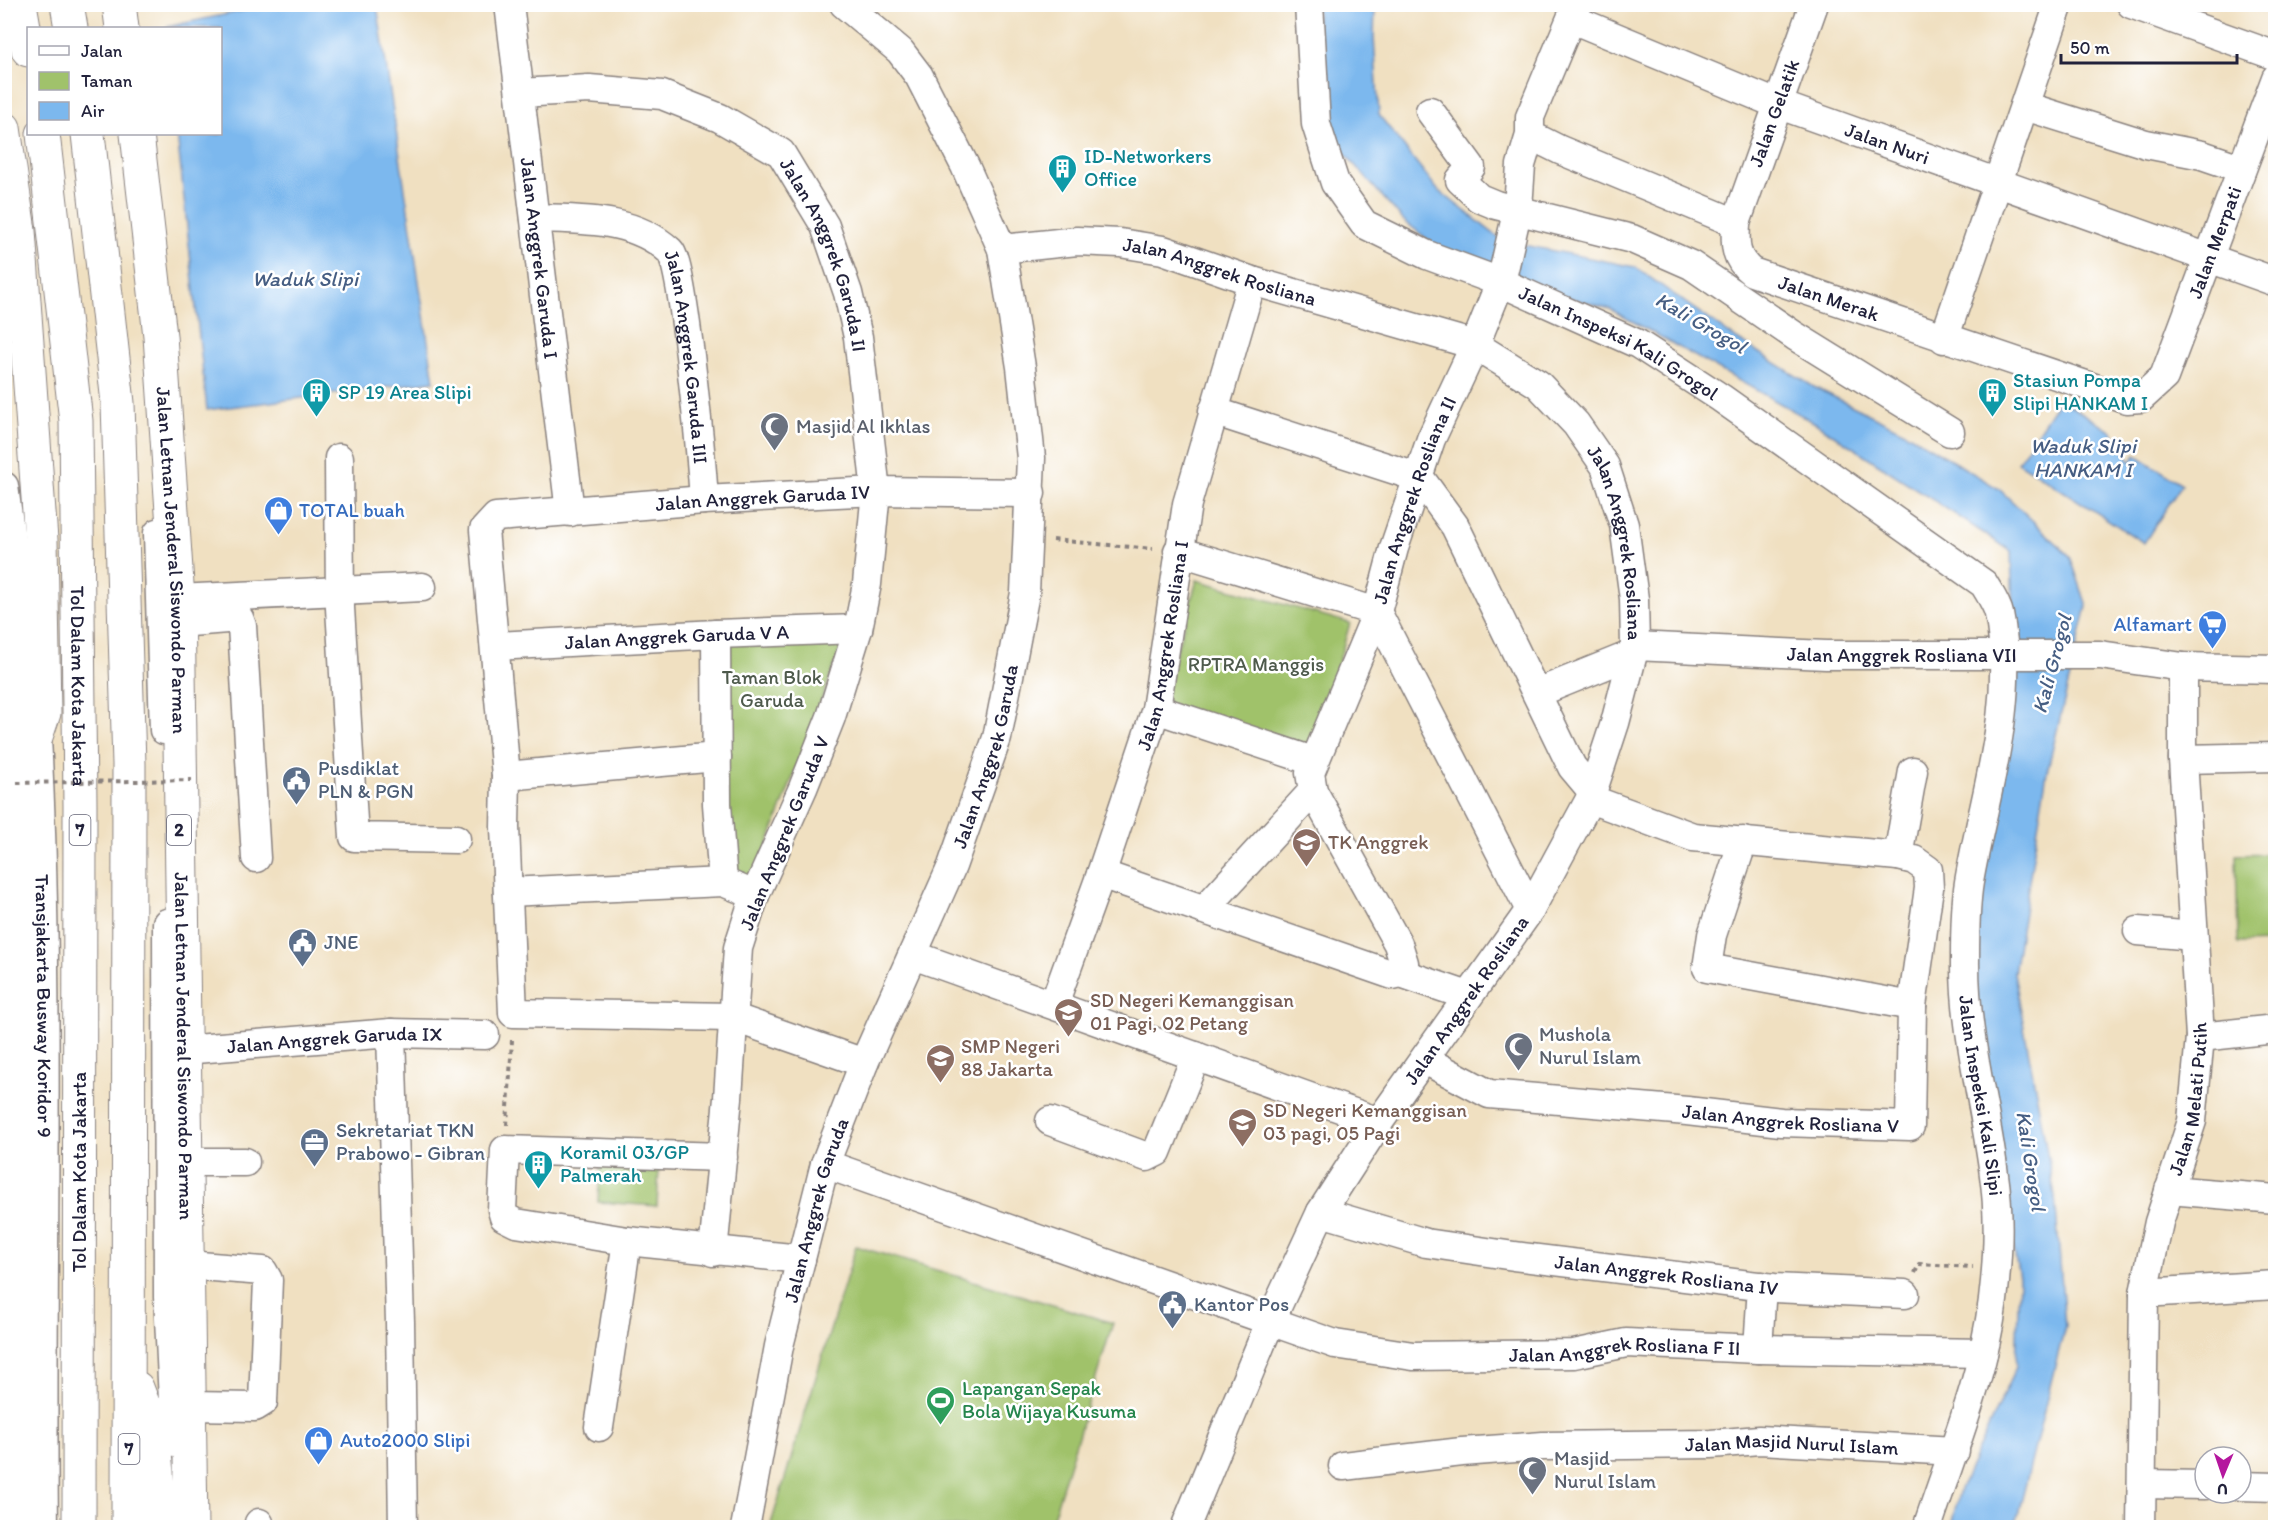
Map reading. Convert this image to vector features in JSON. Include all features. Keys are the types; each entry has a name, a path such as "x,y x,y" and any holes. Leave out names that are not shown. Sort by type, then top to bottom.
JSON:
{"highway":[{"path":"20,4 27,44"},
{"path":"67,4 71,27"},
{"path":"119,4 122,27"},
{"path":"4,128 19,231 41,540 44,713 38,739 13,780"},
{"name":"Tol Dalam Kota Jakarta","path":"43,135 76,422 80,805 79,1527"},
{"name":"7","path":"88,135 118,403 129,764 128,1527"},
{"name":"Jalan Letnan Jenderal Siswondo Parman","path":"136,135 160,336 178,611 191,1527"},
{"path":"4,606 13,780 13,1416 19,1527"},
{"path":"130,1370 150,1417 158,1483 160,1527"}],"street":[{"path":"106,4 110,27"},
{"name":"Jalan Anggrek Garuda I","path":"509,4 570,512"},
{"name":"Jalan Anggrek Garuda","path":"745,1527 763,1423 825,1164 864,1063 952,866 997,738 1025,593 1031,458 1021,367 1002,249 965,166 920,76 900,51 844,4"},
{"name":"Jalan Inspeksi Kali Grogol","path":"1309,4 1316,124 1335,183 1364,224 1427,255 1501,280 1638,344 1721,398 1984,584 1998,612 2008,656"},
{"name":"Jalan Gelatik","path":"1736,223 1814,4"},
{"path":"1944,339 2059,4"},
{"path":"2131,4 2276,56"},
{"name":"Jalan Anggrek Rosliana II","path":"1401,973 1404,963 1398,944 1309,781 1313,761 1377,612 1394,548 1420,478 1431,439 1475,345 1501,280 1517,214 1521,165 1530,135 1530,117 1574,12"},
{"name":"Jalan Nuri","path":"1574,12 1777,104 2276,282"},
{"name":"Jalan Merpati","path":"2141,398 2151,392 2163,377 2240,168 2276,78"},
{"name":"Jalan Anggrek Garuda II","path":"520,93 588,89 662,95 720,118 781,153 825,226 848,293 858,337 876,491"},
{"path":"2025,106 2146,144 2202,154 2240,168"},
{"path":"1430,111 1471,167 1460,180 1479,198 1517,214 1632,238 1691,265 1795,336 1950,432"},
{"path":"124,135 149,363 161,602 166,884 168,1297 178,1527"},
{"path":"1530,135 1560,150 1736,223"},
{"name":"Jalan Anggrek Rosliana II","path":"1517,214 1541,163 1560,150"},
{"name":"Jalan Anggrek Garuda III","path":"535,218 609,221 648,235 672,253 682,296 704,500"},
{"name":"Jalan Merak","path":"1736,223 1735,241 1738,260 1752,272 1944,339 2127,399 2141,398"},
{"name":"Jalan Anggrek Rosliana","path":"1002,249 1077,241 1120,243 1163,250 1252,281 1475,345 1538,384 1576,424 1605,466 1624,525 1634,599 1634,650 1591,795 1530,910 1379,1122 1321,1212 1270,1322 1185,1527"},
{"name":"Jalan Anggrek Rosliana I","path":"1054,1004 1101,874 1156,709 1178,551 1187,504 1252,281"},
{"path":"1213,411 1420,478 1455,526 1572,766 1591,795 1693,837 1898,856 1913,771"},
{"path":"339,458 340,591 354,837 456,839"},
{"name":"Transjakarta Busway Koridor 9","path":"4,486 38,739 46,1084 43,1237 44,1527"},
{"name":"Jalan Anggrek Garuda IV","path":"495,646 484,530 496,517 704,500 876,491 1031,492"},
{"name":"Jalan Anggrek Garuda V","path":"712,1251 723,1157 738,948 755,895 827,728 858,629 868,573 876,491"},
{"path":"1178,551 1377,612 1530,910"},
{"path":"178,611 340,591 422,587"},
{"path":"178,611 239,618 242,626 256,858"},
{"name":"Jalan Anggrek Garuda V A","path":"495,646 858,629"},
{"path":"716,634 717,757 723,882"},
{"path":"495,646 506,776 507,892 513,1013 732,1017 864,1063"},
{"path":"1538,693 1634,650"},
{"name":"Jalan Anggrek Rosliana VII","path":"1634,650 1826,655 2100,655 2183,667 2276,669"},
{"name":"Jalan Inspeksi Kali Slipi","path":"1928,1527 1955,1451 1983,1353 1996,1268 1997,1215 1994,1174 1970,1040 1964,961 1969,884 1997,749 2008,656"},
{"name":"Jalan Melati Putih","path":"2141,1527 2144,1293 2153,1244 2192,1121 2200,1037 2183,759 2183,667"},
{"path":"1156,709 1313,761"},
{"path":"506,776 717,757"},
{"path":"2183,759 2276,758"},
{"path":"1204,910 1313,791"},
{"path":"1743,841 1712,935 1707,968 1911,1006"},
{"name":"Jalan Anggrek Rosliana V","path":"1425,1060 1489,1094 1687,1111 1780,1122 1910,1126 1911,1006 1929,888 1928,870 1914,860 1898,856"},
{"path":"1101,874 1392,975 1401,973 1468,996"},
{"path":"507,892 723,882 755,895"},
{"path":"2138,931 2193,936"},
{"path":"913,955 1379,1122"},
{"path":"2200,1037 2276,1029"},
{"path":"391,1033 400,1322 403,1527"},
{"name":"Jalan Anggrek Garuda IX","path":"183,1050 391,1033 485,1035"},
{"path":"1050,1121 1147,1157 1157,1152 1196,1056"},
{"path":"723,1157 505,1150 501,1210 504,1217 516,1223 627,1241 801,1259"},
{"path":"185,1162 245,1162"},
{"name":"Jalan Anggrek Rosliana F II","path":"825,1164 1335,1344 1413,1356 1574,1354 1626,1343 1758,1350 1983,1353"},
{"path":"2169,1190 2276,1199"},
{"name":"Jalan Anggrek Rosliana IV","path":"1321,1212 1426,1243 1514,1256 1762,1286 1905,1294"},
{"path":"599,1427 627,1241"},
{"path":"187,1265 263,1271 268,1280 263,1402 255,1407 189,1406"},
{"path":"2144,1293 2276,1285"},
{"path":"1758,1350 1762,1286"},
{"name":"Jalan Masjid Nurul Islam","path":"1343,1466 1462,1452 1544,1446 1710,1444 1759,1440 1955,1451"},
{"path":"2142,1484 2193,1485"},
{"path":"2253,1486 2276,1487"}],"path":[{"path":"1028,538 1178,551"},
{"path":"5,745 13,780 192,780"},
{"path":"505,1150 513,1013"},
{"path":"1905,1294 1910,1292 1918,1264 1996,1268"}],"green space":[{"name":"RPTRA Manggis","path":"1197,580 1350,623 1314,748 1161,704"},
{"name":"Taman Blok Garuda","path":"846,634 751,890 725,879 717,639"},
{"path":"2275,854 2275,942 2238,943 2236,855"},
{"path":"600,1166 659,1169 657,1206 598,1202"},
{"name":"Lapangan Sepak Bola Wijaya Kusuma","path":"856,1246 1113,1323 1050,1527 770,1527"}],"water":[{"name":"Waduk Slipi","path":"275,4 377,5 434,381 207,410 177,135 222,135 222,27 166,27"},
{"name":"Kali Grogol","path":"1317,5 1375,5 1374,38 1379,115 1437,189 1503,241 1635,267 1737,339 1814,387 1905,432 1999,489 2070,556 2087,606 2047,772 2014,973 2055,1196 2065,1326 2015,1527 1953,1527 1952,1522 1960,1489 2016,1367 2019,1278 1967,983 1974,858 2015,691 2011,551 1817,424 1610,309 1503,279 1454,260 1403,220 1316,121"},
{"name":"Waduk Slipi HANKAM I","path":"2060,399 2112,432 2131,462 2136,455 2182,484 2144,543 2018,462"}],"place":[{"name":"ID-Networkers Office","path":"1063,194"},
{"name":"SP 19 Area Slipi","path":"317,418"},
{"name":"Stasiun Pompa Slipi HANKAM I","path":"1992,418"},
{"name":"Masjid Al Ikhlas","path":"775,452"},
{"name":"TOTAL buah","path":"278,536"},
{"name":"Alfamart","path":"2213,650"},
{"name":"Pusdiklat PLN & PGN","path":"297,806"},
{"name":"TK Anggrek","path":"1307,868"},
{"name":"JNE","path":"303,968"},
{"name":"SD Negeri Kemanggisan 01 Pagi, 02 Petang","path":"1069,1038"},
{"name":"Mushola Nurul Islam","path":"1518,1072"},
{"name":"SMP Negeri 88 Jakarta","path":"940,1084"},
{"name":"SD Negeri Kemanggisan 03 pagi, 05 Pagi","path":"1242,1148"},
{"name":"Sekretariat TKN Prabowo - Gibran","path":"315,1168"},
{"name":"Koramil 03/GP Palmerah","path":"539,1190"},
{"name":"Kantor Pos","path":"1173,1330"},
{"name":"Lapangan Sepak Bola Wijaya Kusuma","path":"941,1426"},
{"name":"Auto2000 Slipi","path":"319,1466"},
{"name":"Masjid Nurul Islam","path":"1533,1496"}]}
